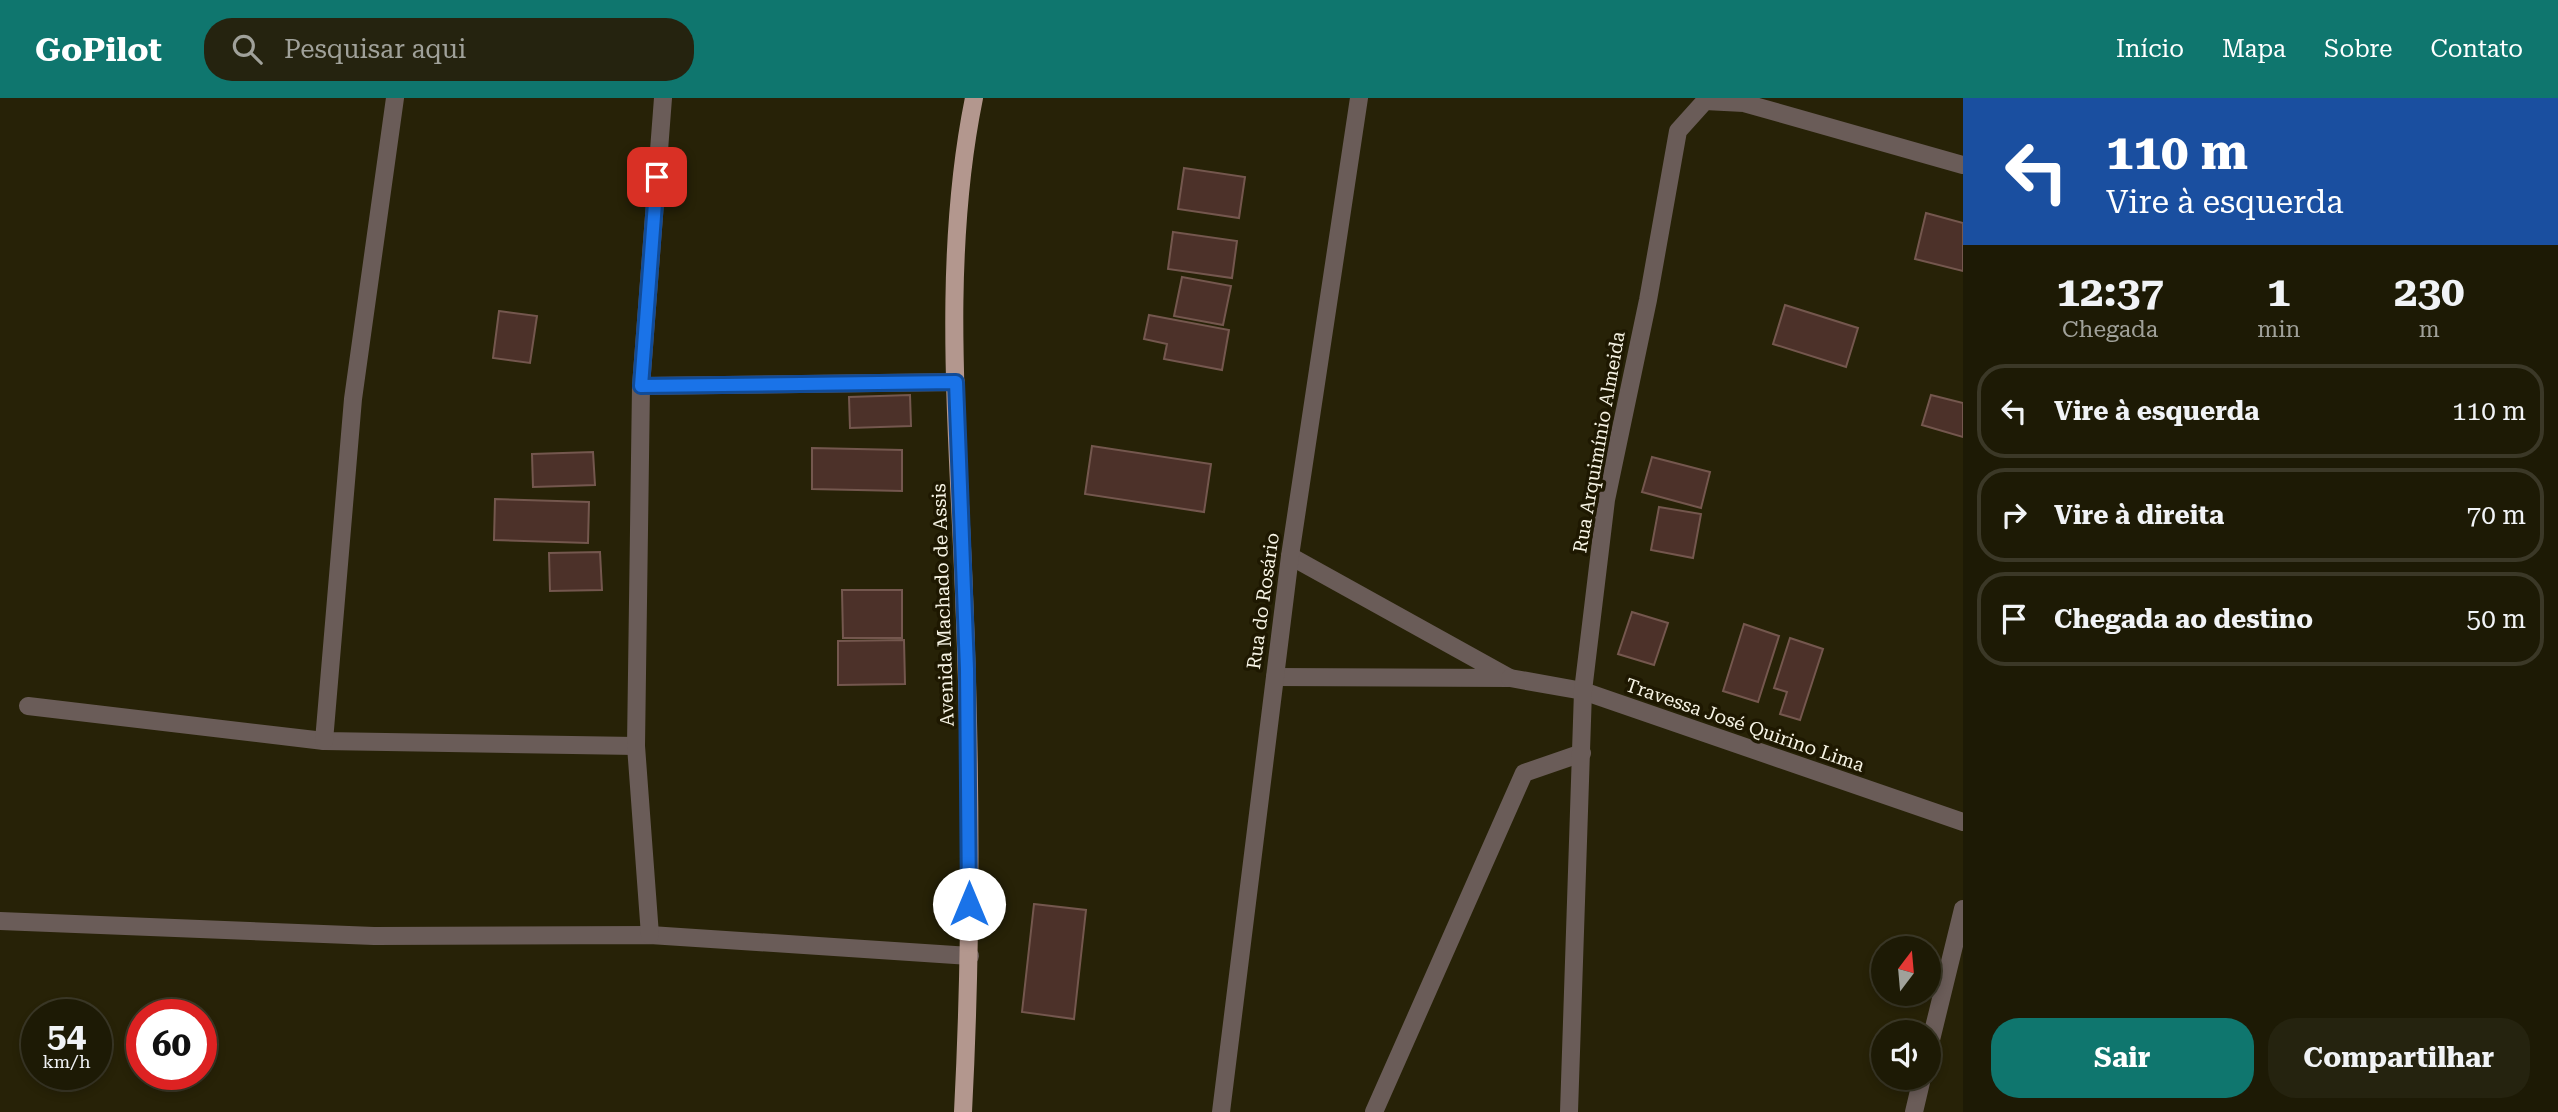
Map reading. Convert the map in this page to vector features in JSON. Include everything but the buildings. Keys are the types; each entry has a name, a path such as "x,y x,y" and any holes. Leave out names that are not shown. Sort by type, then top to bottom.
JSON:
{"main road":[{"name":"Avenida Machado de Assis","path":"963,1112 970,957 967,669 956,382 957,228 974,98"}],"street":[{"path":"324,741 353,399 395,98"},
{"path":"650,935 636,746 641,386 663,98"},
{"name":"Rua do Rosário","path":"1222,1112 1290,556 1359,98"},
{"name":"Rua Arquimínio Almeida","path":"1569,1112 1583,691 1606,500 1648,300 1678,131 1705,101 1744,103 1963,165"},
{"path":"641,386 956,382"},
{"path":"1290,556 1510,678"},
{"path":"1275,677 1510,678"},
{"name":"Travessa José Quirino Lima","path":"1510,678 1583,691 1963,822"},
{"path":"28,706 324,741 636,746"},
{"path":"1374,1112 1524,773 1582,753"},
{"path":"1936,1020 1963,909"},
{"path":"0,921 374,936 650,935 970,957"},
{"path":"1914,1112 1919,1090"}],"route":[{"path":"657,177 641,386 956,382 967,669 969,904"}]}
